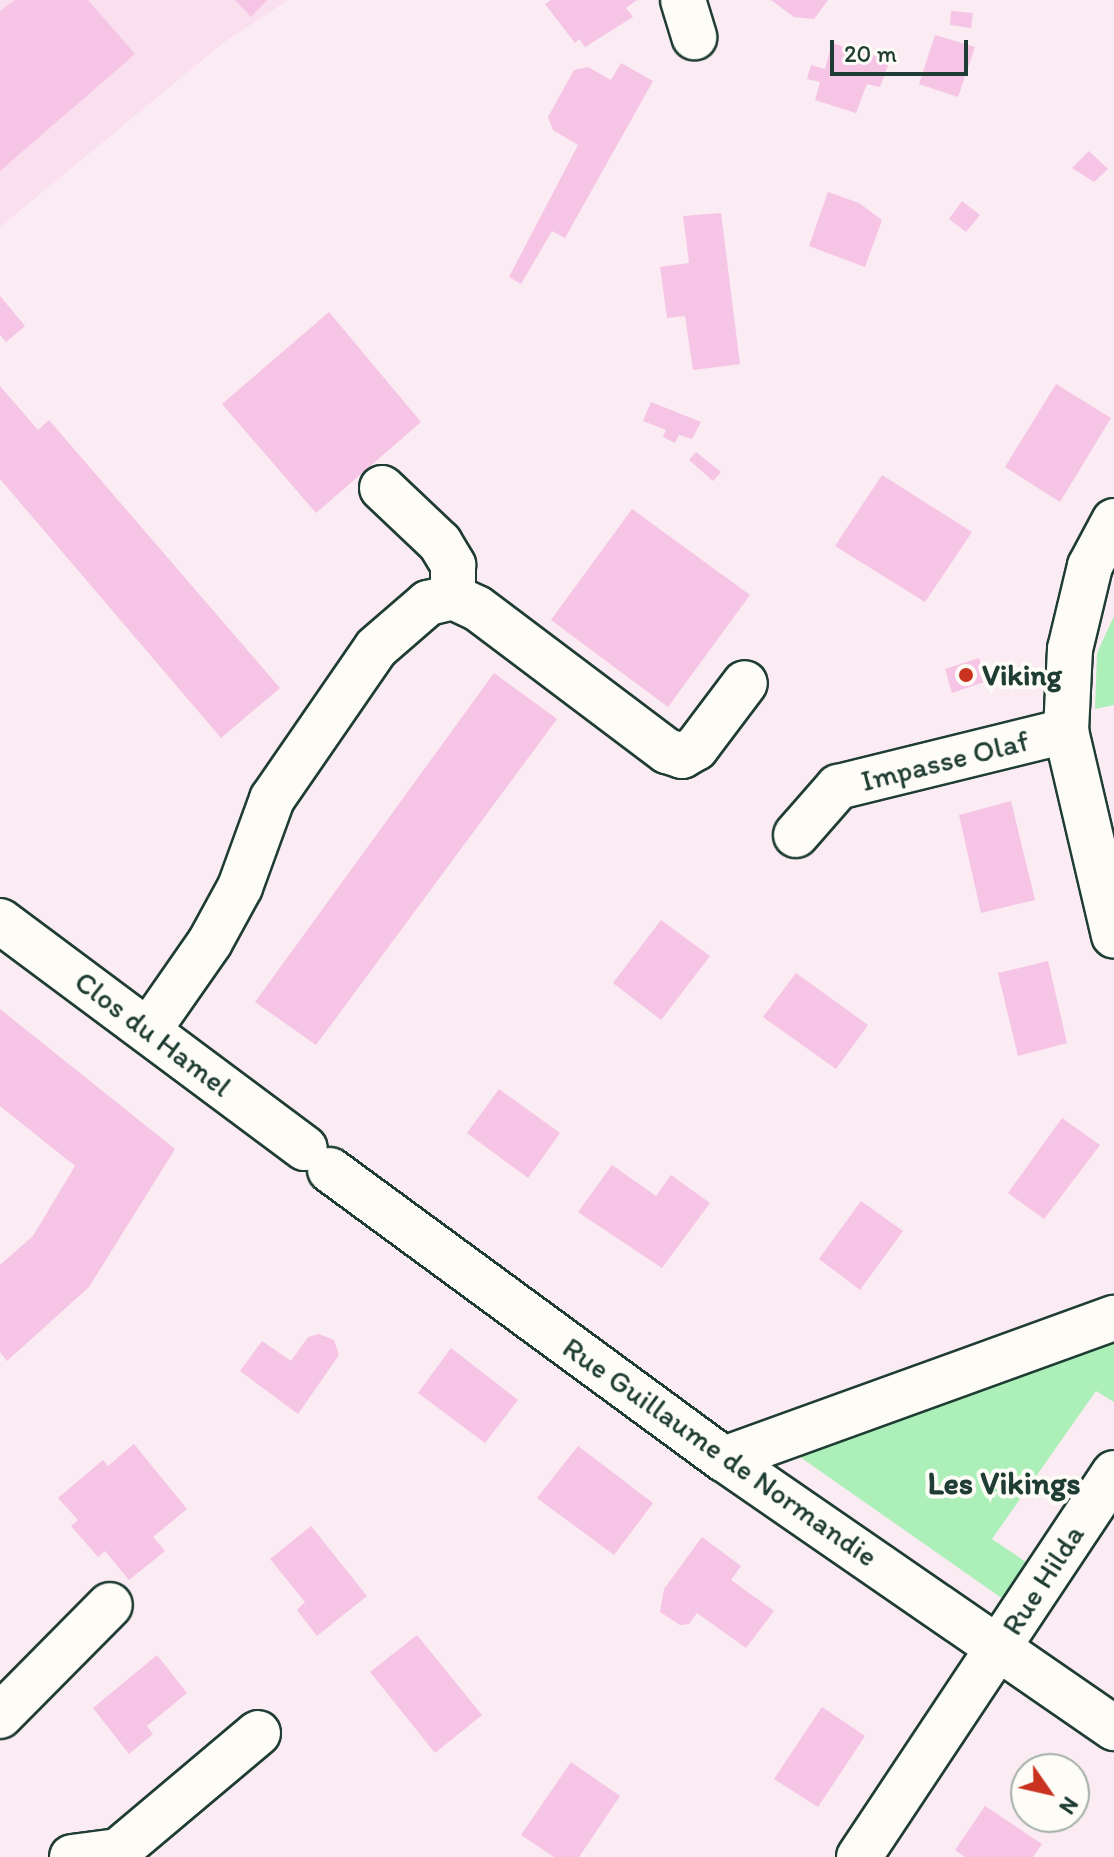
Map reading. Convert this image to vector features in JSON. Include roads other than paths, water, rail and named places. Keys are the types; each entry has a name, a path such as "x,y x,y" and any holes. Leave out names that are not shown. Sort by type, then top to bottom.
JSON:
{"street":[{"path":"382,488 440,543 453,565 453,597"},
{"path":"1114,521 1090,566 1070,649 1066,731 1114,935"},
{"path":"148,1031 232,901 272,799 376,648 428,603 453,597 477,608 667,751 682,756 696,748 745,683"},
{"name":"Impasse Olaf","path":"796,835 838,787 1066,731"},
{"name":"Clos du Hamel","path":"0,921 317,1159"},
{"name":"Rue Guillaume de Normandie","path":"317,1159 724,1459 1114,1728"},
{"path":"724,1459 1114,1318"},
{"name":"Rue Hilda","path":"859,1857 1114,1473"},
{"path":"0,1716 110,1605"},
{"path":"72,1857 118,1851 258,1733"}],"place":[{"name":"Viking","path":"966,675"}],"district":[{"name":"Les Vikings","path":"1004,1483"}]}
